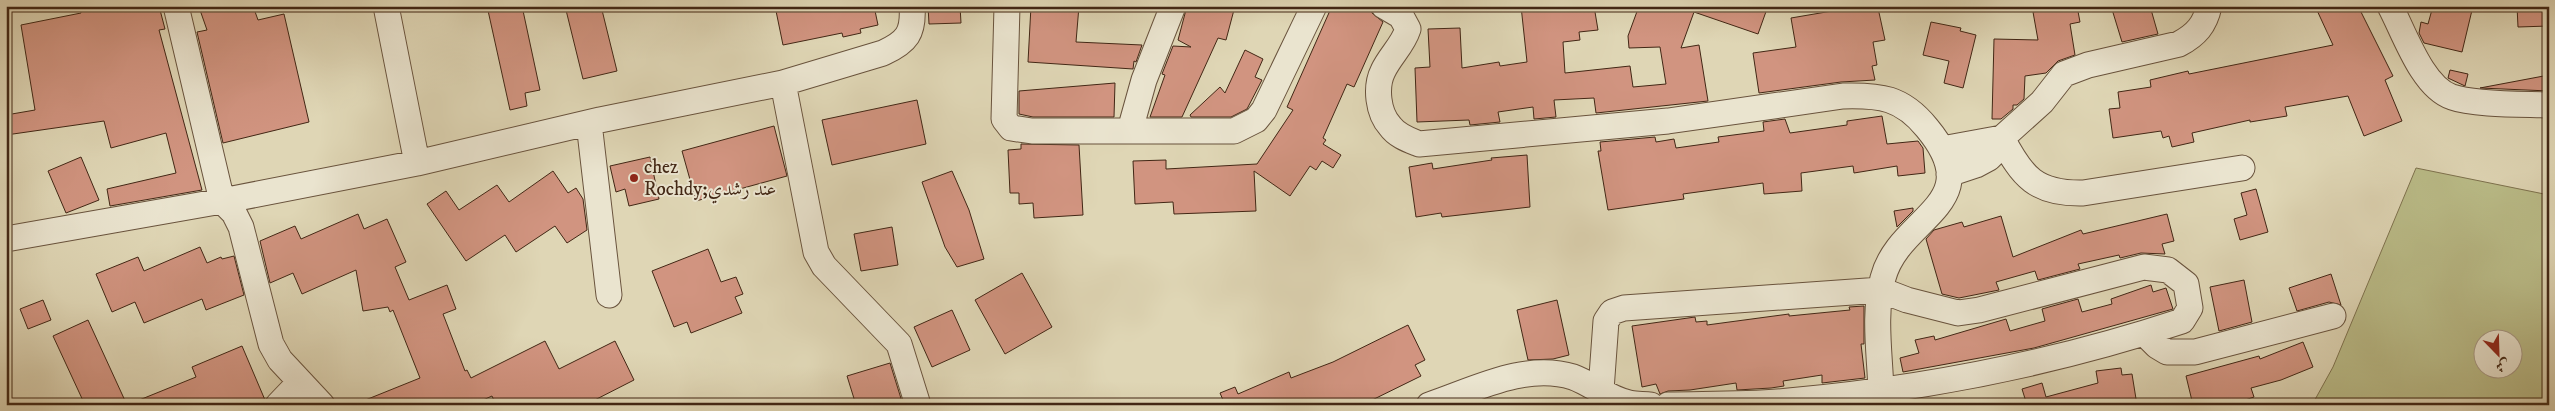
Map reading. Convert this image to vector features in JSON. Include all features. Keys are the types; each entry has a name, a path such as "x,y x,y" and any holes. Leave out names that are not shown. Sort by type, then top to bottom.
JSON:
{"street":[{"path":"176,6 222,201 234,213 241,227 271,344 280,360 299,383 322,405"},
{"path":"386,6 417,163"},
{"path":"6,239 222,201 417,163 589,123 783,83 883,53 899,46 910,33 913,19 912,6"},
{"path":"1008,6 1004,119 1011,128 1032,131 1234,131 1250,124 1264,110 1314,6"},
{"path":"1130,130 1144,80 1173,6"},
{"path":"1384,6 1401,16 1408,29 1405,40 1382,72 1378,85 1379,101 1389,126 1404,138 1419,144 1668,121 1843,96 1871,95 1891,99 1909,109 1942,149 1949,174 1947,194 1896,252 1884,276 1878,311 1881,392"},
{"path":"1949,174 1976,165 1989,158 1998,150 2002,138 2042,102 2064,74 2088,65 2179,44 2190,38 2200,29 2206,19 2209,6"},
{"path":"2399,11 2420,66 2435,86 2452,97 2549,105"},
{"path":"783,83 816,252 824,266 899,344 914,404"},
{"path":"589,123 609,295"},
{"path":"1942,149 2002,138"},
{"path":"2002,138 2016,165 2026,177 2046,188 2062,193 2083,193 2242,168"},
{"path":"1601,390 1606,321 1609,315 1618,309 1657,304 1881,290 1907,300 1958,313 1979,310 2144,267 2168,270 2186,284 2190,308 2189,313 2182,321 2145,334 1992,372 1881,392 1789,403 1668,405"},
{"path":"2145,334 2157,346 2167,352 2195,352 2333,316"},
{"path":"1429,405 1527,373 1548,372 1565,376 1628,403 1652,405"},
{"path":"278,405 299,383"}],"green space":[{"path":"2416,168 2549,195 2549,405 2312,405 2333,367"}],"building":[{"path":"80,6 159,6 165,29 159,30 202,190 110,206 107,189 176,173 166,133 111,148 104,121 6,135 6,115 35,110 21,25 81,13"},
{"path":"210,6 253,6 258,20 284,14 309,122 223,143 197,32 207,30 200,10"},
{"path":"487,6 522,6 540,90 525,93 527,106 510,110"},
{"path":"565,6 601,6 617,71 583,79"},
{"path":"775,6 874,6 878,25 860,29 861,33 843,37 842,33 783,45"},
{"path":"928,6 960,6 961,23 929,24"},
{"path":"1031,6 1079,6 1076,42 1142,45 1136,62 1134,61 1133,69 1028,62"},
{"path":"1187,6 1235,6 1226,40 1218,38 1182,117 1150,117 1165,75 1162,74 1173,46 1191,47 1178,40"},
{"path":"1332,6 1370,6 1372,13 1383,22 1354,87 1347,84 1323,138 1326,140 1323,144 1341,155 1333,168 1322,161 1316,170 1310,166 1290,196 1254,171 1256,211 1174,214 1173,202 1135,204 1133,161 1166,160 1166,169 1257,164 1293,110 1287,107"},
{"path":"1521,6 1594,6 1598,30 1579,32 1580,40 1563,42 1565,73 1630,66 1633,87 1666,84 1660,47 1629,48 1628,36 1639,6 1768,6 1758,34 1694,12 1681,48 1699,45 1708,101 1596,113 1594,98 1554,100 1556,117 1534,119 1533,107 1498,112 1500,122 1470,125 1469,120 1417,122 1415,68 1430,67 1428,29 1460,28 1462,68 1499,62 1500,66 1527,62"},
{"path":"1831,6 1864,6 1865,11 1878,8 1885,40 1873,42 1877,65 1872,66 1875,80 1841,82 1759,93 1753,53 1796,47 1791,18 1832,11"},
{"path":"2077,6 2080,22 2070,24 2075,55 2058,61 2046,73 2025,76 2024,99 2017,105 2013,105 2013,109 2001,119 1992,119 1994,39 2038,40 2033,12"},
{"path":"2111,6 2150,6 2158,34 2122,42"},
{"path":"2315,6 2358,6 2393,76 2385,80 2402,121 2364,136 2348,96 2285,107 2287,116 2250,122 2250,120 2192,133 2194,142 2172,147 2169,136 2163,138 2161,131 2113,138 2109,109 2120,108 2118,92 2151,87 2150,80 2188,71 2189,74 2333,45"},
{"path":"2433,6 2473,6 2462,52 2424,43 2419,33 2421,22 2428,24"},
{"path":"2517,6 2549,6 2549,26 2518,27"},
{"path":"1931,22 1961,28 1960,31 1976,35 1963,88 1944,83 1949,61 1923,55"},
{"path":"1245,50 1263,59 1255,77 1262,80 1247,109 1231,117 1191,117 1190,115 1220,87 1225,93"},
{"path":"2450,70 2468,74 2465,86 2448,78"},
{"path":"2549,75 2549,91 2480,88"},
{"path":"1115,83 1114,117 1033,117 1019,114 1019,91"},
{"path":"917,100 926,144 832,165 822,120"},
{"path":"1882,116 1887,144 1918,141 1923,148 1925,173 1898,176 1897,166 1854,173 1853,166 1801,173 1802,191 1764,194 1763,183 1683,194 1684,199 1608,210 1598,151 1601,151 1600,142 1655,137 1656,142 1674,139 1676,148 1719,142 1718,137 1764,131 1763,122 1785,119 1790,133 1847,125 1847,121"},
{"path":"774,126 787,176 696,201 682,151"},
{"path":"1021,144 1079,145 1083,215 1034,218 1033,203 1019,204 1019,193 1010,193 1008,150 1021,149"},
{"path":"1527,155 1530,207 1442,217 1441,213 1416,217 1409,167 1432,163 1433,169 1492,160 1491,158"},
{"path":"81,157 99,200 66,213 48,171"},
{"name":"chez Rochdy;عند رشدي","path":"650,157 659,199 629,206 625,189 616,192 610,166"},
{"path":"553,171 568,193 576,188 583,199 587,230 567,243 555,226 516,252 505,235 466,261 427,204 446,191 459,210 497,185 509,202"},
{"path":"952,171 969,210 984,259 957,267 945,247 922,182"},
{"path":"2256,189 2268,232 2240,240 2234,219 2247,215 2241,193"},
{"path":"1913,208 1913,211 1897,227 1894,211"},
{"path":"358,214 364,229 387,219 406,262 395,267 409,300 447,285 456,309 443,314 465,371 467,370 471,378 545,341 559,369 615,341 634,380 585,405 496,405 492,396 472,405 353,405 420,378 393,310 390,312 388,307 363,311 356,270 302,294 293,273 270,283 260,241 295,226 301,239"},
{"path":"2167,214 2174,241 2162,244 2165,254 2141,253 2120,258 2119,255 2078,264 2080,269 2038,280 2035,271 1996,282 1999,290 1959,298 1942,294 1926,239 1934,230 1962,222 1964,227 2001,216 2013,257 2081,230 2083,234"},
{"path":"892,227 898,265 861,271 854,234"},
{"path":"200,247 207,263 221,257 222,259 234,256 244,295 206,310 202,299 144,323 135,302 112,312 96,274 138,257 144,271"},
{"path":"708,249 721,282 736,277 743,294 735,297 742,313 691,333 687,322 674,327 652,271"},
{"path":"1022,273 1052,327 1005,354 975,300"},
{"path":"2331,274 2341,305 2329,302 2297,311 2289,288"},
{"path":"2244,280 2252,322 2219,331 2210,287"},
{"path":"2151,285 2153,292 2166,288 2173,309 2034,348 1903,372 1900,358 1919,353 1915,340 1934,336 1935,340 2006,319 2010,331 2045,321 2042,309 2078,299 2082,312 2112,304 2111,299"},
{"path":"43,300 51,320 28,329 20,309"},
{"path":"1557,300 1569,355 1553,359 1528,360 1517,310"},
{"path":"1864,306 1864,344 1861,344 1865,378 1822,383 1822,375 1783,381 1784,386 1771,388 1737,390 1736,383 1690,390 1668,391 1660,394 1656,384 1642,387 1632,326 1695,317 1696,322 1707,321 1707,325 1789,314 1789,316 1850,310 1849,307"},
{"path":"952,310 970,350 932,367 914,327"},
{"path":"88,320 127,405 85,405 53,336"},
{"path":"1408,325 1425,360 1415,365 1421,376 1362,405 1213,405 1223,400 1220,393 1235,387 1238,394 1289,372 1291,378 1333,362"},
{"path":"2303,342 2313,367 2281,380 2251,388 2254,397 2230,405 2193,405 2186,376 2259,356 2260,359"},
{"path":"242,346 265,400 264,405 127,405 196,377 192,367"},
{"path":"890,363 903,405 856,405 847,376"},
{"path":"2121,368 2122,375 2132,374 2137,405 2027,405 2022,389 2042,383 2046,397 2098,383 2096,371"}],"place":[{"name":"chez Rochdy;عند رشدي","path":"634,178"}]}
